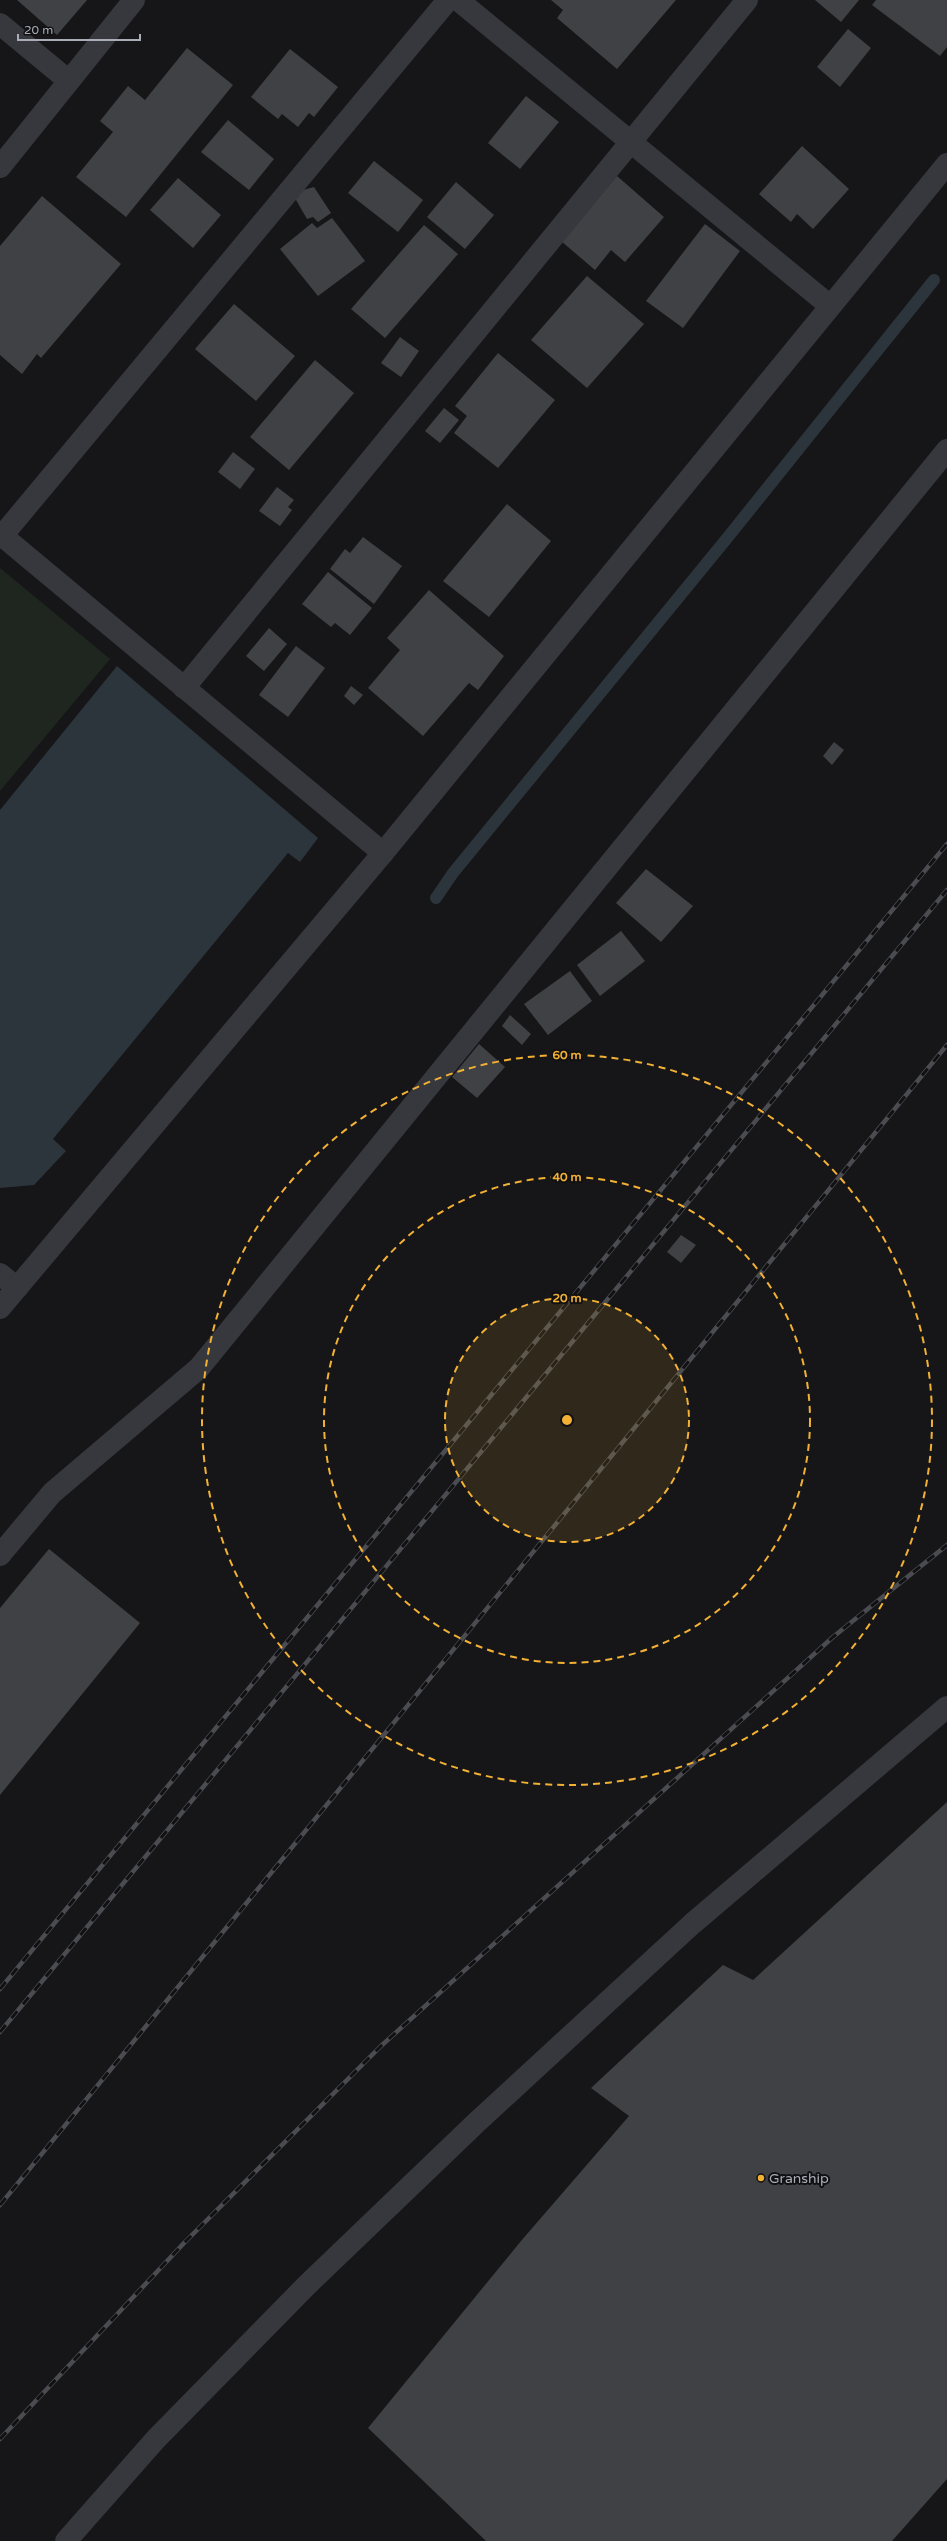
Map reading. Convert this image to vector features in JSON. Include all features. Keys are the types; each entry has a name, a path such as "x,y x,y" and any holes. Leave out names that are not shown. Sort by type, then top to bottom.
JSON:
{"street":[{"path":"0,167 134,0"},
{"path":"383,853 1,535 448,0"},
{"path":"458,0 829,305"},
{"path":"184,688 747,0"},
{"path":"0,24 69,81"},
{"path":"0,1308 383,853 829,305 947,164"},
{"path":"0,1555 52,1493 198,1368 947,450"},
{"path":"0,1274 17,1288"},
{"path":"66,2541 156,2439 290,2302 477,2122 692,1924 947,1707"}],"shaded area":[{"path":"0,568 110,659 0,791"},
{"path":"117,666 318,838 300,862 288,853 53,1139 66,1151 34,1185 0,1188 0,810"}],"building":[{"path":"17,0 87,0 57,35"},
{"path":"551,0 676,0 617,69 557,18 563,10"},
{"path":"815,0 859,0 841,22"},
{"path":"876,0 947,0 947,47 940,56 872,5"},
{"path":"848,29 871,48 840,87 817,67"},
{"path":"187,48 233,85 126,217 76,177 113,132 100,121 128,86 145,100"},
{"path":"290,49 338,87 314,117 309,113 298,127 282,114 278,119 251,97"},
{"path":"526,96 559,122 520,169 488,143"},
{"path":"228,120 274,159 249,190 201,152"},
{"path":"802,146 849,189 813,229 797,214 791,222 759,194"},
{"path":"374,161 423,200 398,232 348,193"},
{"path":"617,176 664,217 625,262 611,250 595,270 561,241"},
{"path":"178,178 221,215 193,248 150,210"},
{"path":"456,182 494,215 465,249 427,217"},
{"path":"314,187 331,213 318,222 313,217 307,219 292,193"},
{"path":"42,196 121,264 41,358 37,354 22,374 0,355 0,246"},
{"path":"332,218 365,261 318,296 280,249 312,223 317,228"},
{"path":"705,224 740,251 683,328 646,301"},
{"path":"424,225 458,254 385,338 351,309"},
{"path":"587,276 644,324 587,388 531,340"},
{"path":"234,304 295,356 256,401 195,349"},
{"path":"400,337 419,351 401,377 381,363"},
{"path":"498,353 555,400 498,468 454,433 467,416 455,406"},
{"path":"315,360 354,393 289,470 250,437"},
{"path":"444,408 459,420 440,443 425,431"},
{"path":"233,452 255,469 240,489 218,472"},
{"path":"277,487 294,500 288,507 292,510 280,526 259,511"},
{"path":"507,504 551,541 489,617 443,581"},
{"path":"363,537 402,566 374,604 330,569 345,549 350,553"},
{"path":"328,572 372,608 350,635 335,623 331,627 302,604"},
{"path":"429,590 504,656 478,690 469,683 423,736 368,688 400,650 387,638"},
{"path":"269,628 287,644 264,671 246,656"},
{"path":"296,646 325,668 288,717 259,695"},
{"path":"351,686 363,695 354,705 344,696"},
{"path":"834,742 844,750 832,765 823,756"},
{"path":"646,869 693,906 661,942 616,903"},
{"path":"621,931 645,961 600,996 577,965"},
{"path":"570,971 592,1001 548,1035 524,1004"},
{"path":"510,1015 531,1034 522,1045 502,1026"},
{"path":"479,1044 505,1067 477,1098 452,1077"},
{"path":"681,1235 696,1245 681,1263 667,1252"},
{"path":"49,1549 140,1623 0,1795 0,1608"},
{"name":"Granship","path":"947,1802 947,2479 892,2541 486,2541 368,2428 521,2241 629,2116 591,2088 723,1965 753,1980"}],"waterway":[{"path":"436,898 453,873 728,537 934,280"}],"railway":[{"path":"0,1989 947,844"},
{"path":"0,2032 947,890"},
{"path":"0,2205 947,1045"},
{"path":"0,2439 184,2243 381,2046 833,1637 947,1545"}],"place":[{"name":"Granship","path":"761,2178"}]}
